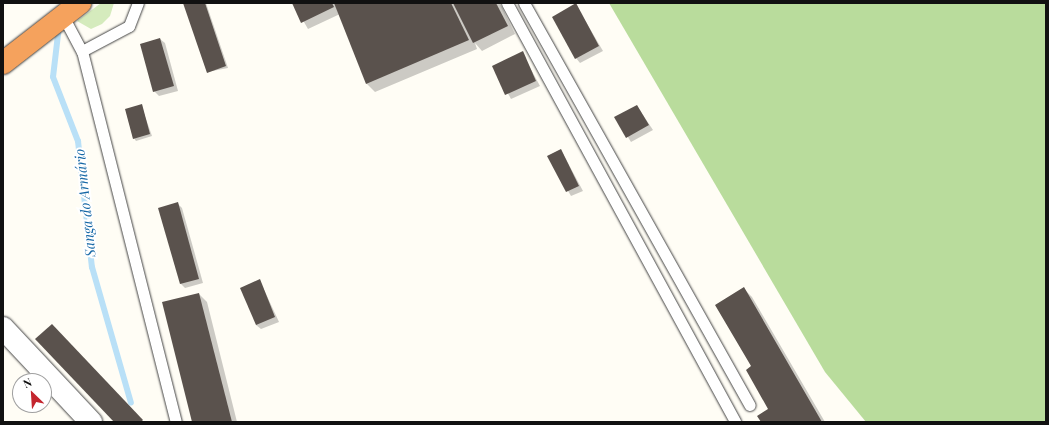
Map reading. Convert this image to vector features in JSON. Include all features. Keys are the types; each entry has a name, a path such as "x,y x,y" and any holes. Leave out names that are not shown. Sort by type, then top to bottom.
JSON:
{"highway":[{"path":"3,63 80,3"}],"street":[{"path":"3,328 91,422"}],"lane":[{"path":"82,51 129,26 138,3"},
{"path":"507,3 735,422"},
{"path":"524,3 750,404"},
{"path":"63,16 82,51 176,422"}],"green space":[{"path":"101,3 114,3 110,16 102,24 91,29 77,21"},
{"path":"609,3 1046,3 1046,422 866,422 825,372"}],"building":[{"path":"183,3 205,3 226,66 207,73"},
{"path":"292,3 332,3 334,7 301,23"},
{"path":"334,3 451,3 469,40 366,84"},
{"path":"453,3 496,3 508,26 473,43"},
{"path":"576,3 599,46 575,59 552,17"},
{"path":"160,38 174,86 153,92 140,44"},
{"path":"523,51 536,81 505,95 492,66"},
{"path":"142,104 150,134 133,139 125,109"},
{"path":"637,105 649,125 626,138 614,117"},
{"path":"561,149 579,186 566,192 547,156"},
{"path":"178,202 199,279 180,284 158,208"},
{"path":"260,279 275,317 256,325 240,288"},
{"path":"744,287 822,422 761,422 757,416 768,409 746,370 751,366 715,305"},
{"path":"199,293 232,422 192,422 162,302"},
{"path":"52,324 143,420 141,422 114,422 35,339"}],"waterway":[{"name":"Sanga do Armário","path":"59,26 53,77 78,141 92,267 131,403"}]}
